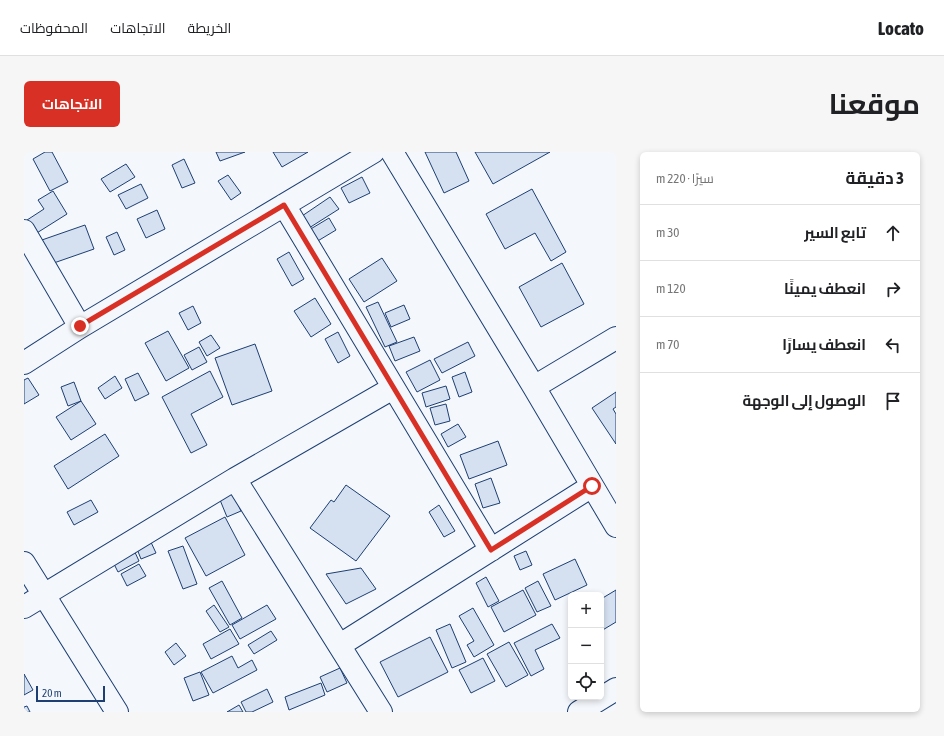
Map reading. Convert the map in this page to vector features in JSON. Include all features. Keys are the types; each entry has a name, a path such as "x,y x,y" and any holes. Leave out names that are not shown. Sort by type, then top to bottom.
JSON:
{"street":[{"path":"24,363 80,326 373,152"},
{"path":"392,152 616,526"},
{"path":"284,205 392,388 491,550"},
{"path":"24,231 80,326"},
{"path":"534,387 616,338"},
{"path":"24,607 235,479 392,388"},
{"path":"235,479 381,712"},
{"path":"340,646 592,486"},
{"path":"24,563 117,712"},
{"path":"579,712 616,689"}],"building":[{"path":"45,152 52,152 68,182 50,191 33,159"},
{"path":"216,152 245,152 220,161"},
{"path":"273,152 308,152 282,167"},
{"path":"425,152 456,152 469,181 444,193"},
{"path":"475,152 550,152 493,184"},
{"path":"184,159 195,183 182,188 172,165"},
{"path":"126,164 135,177 110,192 101,179"},
{"path":"228,175 241,193 231,200 218,181"},
{"path":"362,177 370,193 349,203 341,188"},
{"path":"141,184 148,198 126,209 118,195"},
{"path":"532,189 566,252 551,261 535,233 505,249 486,214"},
{"path":"53,191 67,214 32,236 24,222 44,209 38,200"},
{"path":"330,197 339,209 309,228 302,216"},
{"path":"157,210 165,229 146,238 137,219"},
{"path":"329,218 336,230 316,242 309,230"},
{"path":"85,225 94,249 48,265 39,241"},
{"path":"117,232 125,250 114,255 106,237"},
{"path":"289,252 304,279 292,286 277,259"},
{"path":"382,258 397,281 364,302 349,279"},
{"path":"562,263 584,304 541,327 519,287"},
{"path":"315,298 331,324 311,337 294,311"},
{"path":"378,302 397,342 385,347 366,307"},
{"path":"404,305 410,319 391,327 385,313"},
{"path":"193,306 201,323 188,330 179,313"},
{"path":"168,331 189,368 166,381 145,343"},
{"path":"338,332 350,356 338,363 325,339"},
{"path":"211,335 220,348 207,356 199,342"},
{"path":"414,337 420,351 395,361 389,346"},
{"path":"468,342 475,356 442,373 434,359"},
{"path":"255,344 272,391 232,405 215,358"},
{"path":"199,347 207,362 192,370 184,355"},
{"path":"430,360 440,380 417,392 406,372"},
{"path":"210,371 223,397 191,414 207,445 191,453 162,397"},
{"path":"465,372 472,392 459,397 452,377"},
{"path":"138,373 149,394 135,401 125,379"},
{"path":"115,376 122,388 105,399 98,388"},
{"path":"28,378 39,395 24,404 24,380"},
{"path":"74,382 81,401 68,406 61,387"},
{"path":"446,386 450,399 426,407 422,393"},
{"path":"616,392 616,407 613,409 616,414 616,444 592,408"},
{"path":"81,401 96,424 71,440 56,417"},
{"path":"446,404 450,421 435,425 430,408"},
{"path":"458,424 466,437 448,447 441,434"},
{"path":"105,434 119,456 68,489 54,466"},
{"path":"498,441 507,465 469,479 460,455"},
{"path":"491,478 500,503 483,508 475,484"},
{"path":"346,485 390,516 356,561 310,528 331,500 334,502"},
{"path":"231,489 241,511 227,517 218,495"},
{"path":"91,500 98,512 74,525 67,512"},
{"path":"439,505 455,531 444,537 429,512"},
{"path":"225,517 245,555 206,576 185,538"},
{"path":"149,538 156,553 141,559 135,544"},
{"path":"183,546 197,584 183,589 168,551"},
{"path":"133,548 139,561 118,572 112,560"},
{"path":"526,551 532,565 520,570 514,556"},
{"path":"575,559 587,585 572,592 568,592 568,594 555,600 543,574"},
{"path":"139,564 146,576 127,586 121,574"},
{"path":"361,568 376,589 346,604 326,574"},
{"path":"486,577 499,601 488,607 476,583"},
{"path":"222,581 242,618 230,625 209,588"},
{"path":"538,581 551,606 537,612 525,588"},
{"path":"523,590 536,615 504,632 491,607"},
{"path":"616,590 616,622 604,629 604,628 604,597"},
{"path":"214,605 229,627 220,632 206,611"},
{"path":"267,605 276,619 240,639 232,625"},
{"path":"473,608 494,645 474,657 467,645 474,641 459,616"},
{"path":"450,624 466,662 452,668 436,630"},
{"path":"552,624 560,638 535,650 544,669 531,676 514,643"},
{"path":"230,629 239,644 211,659 203,644"},
{"path":"271,631 277,640 254,654 248,645"},
{"path":"430,637 448,672 398,697 380,662"},
{"path":"509,642 528,675 506,687 487,654"},
{"path":"176,643 186,656 174,665 165,652"},
{"path":"232,656 238,668 252,660 257,670 213,693 201,672"},
{"path":"483,658 495,681 471,693 459,670"},
{"path":"340,668 347,683 327,692 320,677"},
{"path":"200,672 209,695 193,701 184,678"},
{"path":"24,674 33,690 24,695"},
{"path":"321,683 325,695 289,710 285,697"},
{"path":"267,689 273,702 252,712 246,712 241,702"},
{"path":"239,705 243,712 227,712"},
{"path":"27,706 30,712 24,712 24,707"}],"route":[{"path":"80,326 284,205 392,388 491,550 592,486"}]}
